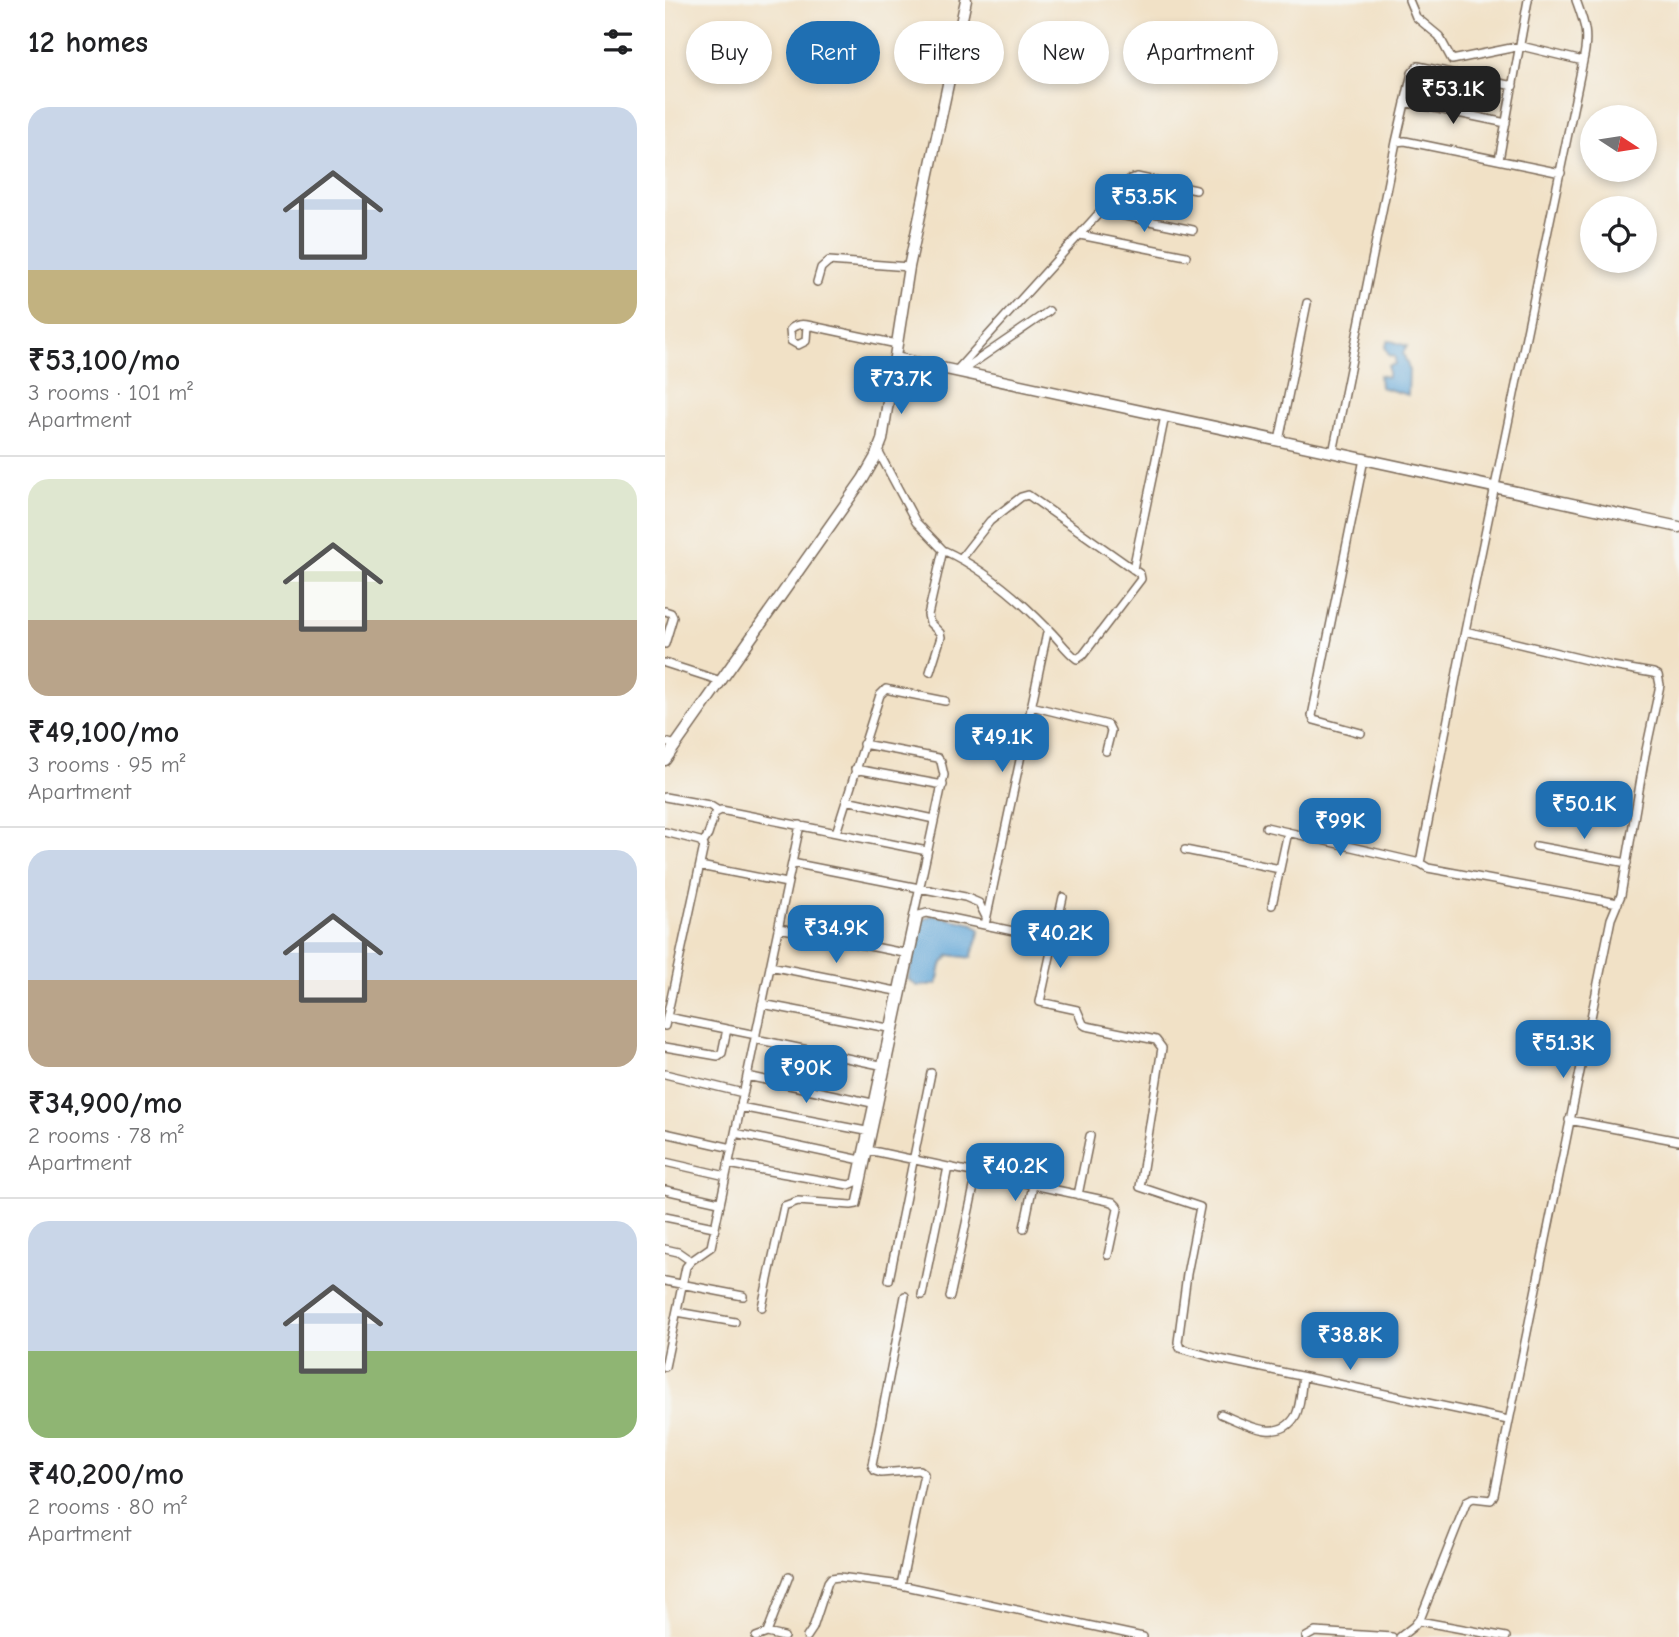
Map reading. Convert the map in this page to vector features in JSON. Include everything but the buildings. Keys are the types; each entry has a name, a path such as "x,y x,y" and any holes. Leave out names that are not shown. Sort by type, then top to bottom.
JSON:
{"street":[{"path":"665,760 670,744 721,681 863,479 879,451 909,267 966,0"},
{"path":"1409,0 1416,17 1439,36 1452,60"},
{"path":"1499,160 1528,0"},
{"path":"1420,863 1465,631 1583,61 1587,28 1576,0"},
{"path":"1433,69 1452,60 1521,46 1583,61"},
{"path":"1333,453 1405,102 1415,69 1418,66 1513,86"},
{"path":"1405,102 1506,123"},
{"path":"1397,142 1405,141 1561,173"},
{"path":"958,371 1133,177 1196,190"},
{"path":"1101,211 1193,230"},
{"path":"1080,234 1186,256"},
{"path":"817,282 821,268 829,261 909,267"},
{"path":"1279,441 1307,303"},
{"path":"958,371 1049,311"},
{"path":"807,325 897,344"},
{"path":"895,358 1679,527"},
{"path":"1133,569 1165,416"},
{"path":"879,451 910,514 923,531 943,550 961,558 997,582 1048,628 1074,658 1080,659 1139,584 1140,575 1133,569 1028,495 1021,497 989,522 961,558"},
{"path":"1361,733 1314,720 1312,716 1364,459"},
{"path":"930,673 941,638 940,633 930,623 928,615 943,550"},
{"path":"665,611 673,617 665,644"},
{"path":"985,921 1048,628"},
{"path":"1400,1637 1419,1621 1467,1502 1473,1498 1487,1501 1493,1498 1611,919 1621,895 1660,685 1658,675 1465,631"},
{"path":"665,663 721,681"},
{"path":"836,833 876,701 886,690 944,701"},
{"path":"1031,706 1108,725 1111,731 1106,751"},
{"path":"728,1164 849,1185 856,1182 918,888 943,785 943,767 938,758 863,744"},
{"path":"855,769 943,785"},
{"path":"665,797 712,806 717,810 927,851"},
{"path":"846,800 935,819"},
{"path":"665,1026 703,843 717,810"},
{"path":"665,1367 686,1267 709,1250 715,1227 800,825"},
{"path":"1266,827 1428,867 1618,903"},
{"path":"665,832 703,843"},
{"path":"1272,905 1287,832"},
{"path":"1536,846 1627,863"},
{"path":"1185,850 1280,869"},
{"path":"792,863 974,901 980,905 985,921"},
{"path":"700,866 787,883"},
{"path":"1063,897 1040,1000 1042,1004 1077,1010 1086,1026 1156,1040 1162,1048 1140,1187 1200,1208 1187,1274 1179,1346 1192,1353 1508,1420"},
{"path":"762,1307 784,1206 798,1201 857,1204 919,915 927,913 985,921 1052,939"},
{"path":"779,928 904,953"},
{"path":"771,966 896,991"},
{"path":"762,1004 888,1028"},
{"path":"667,1017 880,1065"},
{"path":"665,1047 718,1056 722,1053 727,1029"},
{"path":"889,1280 931,1073"},
{"path":"665,1074 743,1093"},
{"path":"747,1076 872,1103"},
{"path":"740,1107 866,1131"},
{"path":"1569,1120 1679,1140"},
{"path":"665,1133 732,1148"},
{"path":"735,1133 860,1160"},
{"path":"1077,1195 1090,1136"},
{"path":"869,1150 1108,1201 1117,1206 1108,1255"},
{"path":"665,1162 726,1176"},
{"path":"922,1295 948,1167"},
{"path":"950,1297 977,1173"},
{"path":"1024,1228 1033,1185"},
{"path":"665,1190 719,1202"},
{"path":"665,1217 715,1227"},
{"path":"665,1249 678,1252 691,1261"},
{"path":"665,1281 743,1296"},
{"path":"901,1585 924,1474 919,1470 881,1473 875,1471 871,1465 905,1296"},
{"path":"677,1312 735,1321"},
{"path":"1220,1414 1266,1431 1278,1430 1295,1416 1303,1377"},
{"path":"767,1633 789,1576"},
{"path":"807,1637 813,1628 831,1578 845,1577 901,1585 1143,1637"},
{"path":"1419,1621 1506,1637"},
{"path":"1091,1637 1094,1628"},
{"path":"1306,1637 1315,1632 1392,1637"},
{"path":"756,1637 767,1633 785,1637"}],"water":[{"path":"1388,340 1407,346 1403,353 1409,369 1408,395 1380,387 1379,375 1388,377 1388,366 1395,364 1395,357 1389,355 1385,347"},
{"path":"932,915 974,924 980,930 971,958 950,955 941,965 937,984 917,986 908,979 920,922"}]}
